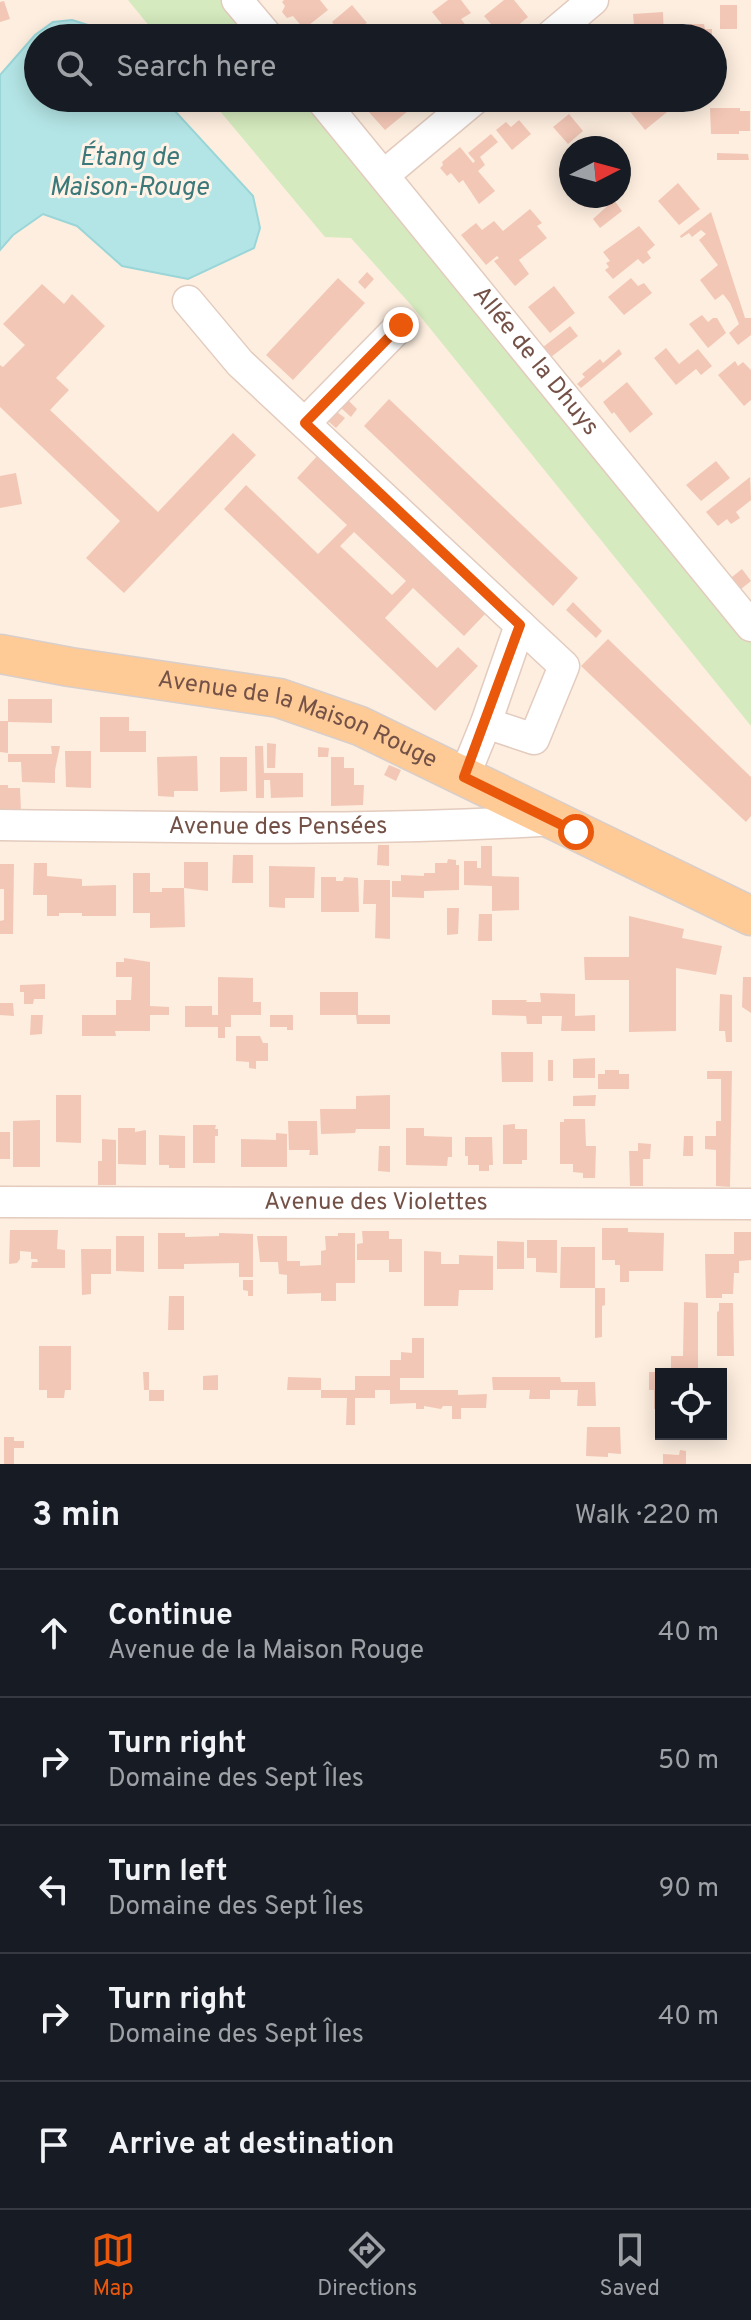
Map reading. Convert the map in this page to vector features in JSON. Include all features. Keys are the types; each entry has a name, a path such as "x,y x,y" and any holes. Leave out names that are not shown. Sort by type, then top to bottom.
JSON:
{"main road":[{"name":"Avenue de la Maison Rouge","path":"0,654 279,698 360,726 751,916"}],"street":[{"path":"237,0 257,24"},
{"path":"565,24 593,0"},
{"name":"Allée de la Dhuys","path":"332,112 751,626"},
{"path":"384,175 459,112"},
{"path":"188,301 240,363 564,666 534,739 486,723"},
{"path":"305,423 401,325"},
{"path":"464,777 520,625"},
{"name":"Avenue des Pensées","path":"0,825 384,828 555,820"},
{"name":"Avenue des Violettes","path":"0,1202 751,1204"}],"green space":[{"path":"128,0 237,0 257,24 148,24"},
{"path":"221,112 331,112 751,626 751,726 412,306 351,238 325,237"}],"water":[{"name":"Étang de Maison-Rouge","path":"72,20 85,24 50,24"},
{"name":"Étang de Maison-Rouge","path":"24,48 24,112 176,112 253,196 260,228 254,248 188,279 122,266 77,226 43,214 13,235 0,250 0,75"}],"building":[{"path":"320,0 328,10 310,24 300,24 293,16 287,18 282,12 285,6 282,2"},
{"path":"448,0 461,0 471,13 461,19 465,24 442,24 432,12"},
{"path":"504,0 514,0 528,17 520,24 491,24 484,16"},
{"path":"4,1 10,19 0,22 0,2"},
{"path":"352,5 367,23 334,24 332,22"},
{"path":"720,5 737,5 737,29 727,29 727,24 720,24"},
{"path":"663,12 663,24 634,24 633,14"},
{"path":"727,108 750,111 750,131 711,134 710,112 727,112"},
{"path":"369,112 407,112 385,130"},
{"path":"630,112 667,112 645,130"},
{"path":"569,114 583,131 577,136 561,136 553,127"},
{"path":"519,120 531,134 512,150 496,130 506,122 511,127"},
{"path":"491,134 498,142 480,157 485,165 478,171 495,191 479,204 463,180 459,183 451,173 447,176 440,168 442,162 460,147 473,163 475,161 468,153"},
{"path":"717,153 748,154 749,160 717,160"},
{"path":"678,183 700,209 679,225 658,201"},
{"path":"605,208 620,208 622,211 600,228 593,219"},
{"path":"530,209 542,223 537,226 547,238 519,260 529,274 515,286 494,261 499,258 497,256 486,265 461,235 476,223 482,230 494,221 503,231"},
{"path":"711,212 745,318 751,318 751,335 738,345 729,333 739,324 730,303 723,294 715,300 700,280 718,265 699,240 706,234 701,230 692,237 689,233 680,236"},
{"path":"639,226 655,245 647,252 651,258 643,264 638,259 613,279 605,270 609,267 606,263 610,261 603,252"},
{"path":"367,272 374,279 365,289 358,282"},
{"path":"338,278 365,303 293,380 266,355"},
{"path":"631,278 638,286 644,283 652,293 624,315 608,297"},
{"path":"42,284 64,304 72,294 105,326 56,378 69,390 50,410 158,512 233,433 256,455 124,593 86,558 120,521 0,407 0,365 3,367 25,345 3,324"},
{"path":"554,286 575,313 550,333 528,307"},
{"path":"702,315 708,322 717,318 726,333 708,348 689,324"},
{"path":"570,326 578,336 546,361 538,351"},
{"path":"666,348 679,364 698,349 712,366 701,375 696,369 676,385 654,358"},
{"path":"619,349 622,354 581,388 577,384 585,377 582,374 600,359 603,363"},
{"path":"735,361 738,366 743,362 751,370 751,400 744,406 718,375"},
{"path":"627,382 653,414 630,433 603,402"},
{"path":"389,399 578,578 553,606 364,426"},
{"path":"348,400 357,409 351,417 341,408"},
{"path":"337,412 345,418 336,428 328,421"},
{"path":"319,454 486,613 464,636 413,588 385,618 437,668 458,647 478,666 435,711 224,509 246,485 318,554 347,525 297,478","holes":["354,532 406,581 392,595 340,546"]},
{"path":"716,461 730,478 701,501 686,485"},
{"path":"16,473 22,504 0,508 0,476"},
{"path":"750,477 751,500 736,512 740,518 731,524 727,519 718,526 706,512"},
{"path":"742,569 751,581 736,593 727,581"},
{"path":"573,602 602,631 596,638 566,610"},
{"path":"608,639 751,777 751,816 746,822 581,666"},
{"path":"8,699 52,699 52,723 8,722"},
{"path":"100,717 129,717 129,731 146,731 146,752 100,752"},
{"path":"0,721 8,721 8,753 0,752"},
{"path":"267,743 276,744 275,768 267,768"},
{"path":"51,746 60,746 55,783 22,782 21,762 8,762 8,754 52,754"},
{"path":"255,746 263,746 264,773 303,773 303,797 271,798 270,780 264,780 264,798 256,798"},
{"path":"318,747 329,748 328,757 318,757"},
{"path":"65,751 91,751 91,788 66,787"},
{"path":"197,756 198,791 174,791 174,797 158,796 157,757"},
{"path":"220,757 247,757 247,791 220,792"},
{"path":"331,757 344,757 344,768 354,768 354,785 364,785 363,805 331,806"},
{"path":"389,765 401,770 396,781 384,775"},
{"path":"0,785 20,788 21,811 0,811"},
{"path":"378,845 389,845 389,866 377,865"},
{"path":"481,846 492,846 492,876 519,877 519,910 492,911 492,886 464,885 464,861 477,861 477,868 481,868"},
{"path":"233,855 253,855 253,883 232,883"},
{"path":"448,859 456,860 456,865 459,865 459,890 424,891 424,898 392,897 392,881 401,881 401,875 435,873 435,863 447,863"},
{"path":"184,862 208,862 208,891 184,888"},
{"path":"34,863 47,863 47,876 82,879 82,886 116,885 116,916 59,913 59,916 47,916 47,895 33,895"},
{"path":"0,864 14,864 13,934 0,934 0,921 4,920 4,889 0,889"},
{"path":"269,866 315,867 314,898 285,898 285,908 269,907"},
{"path":"133,873 150,873 150,892 162,892 162,888 184,888 185,927 150,928 150,913 133,913"},
{"path":"321,877 336,877 336,881 343,881 344,877 358,878 359,912 321,912"},
{"path":"364,880 390,880 390,939 375,938 376,904 363,904"},
{"path":"447,908 459,908 458,934 447,935"},
{"path":"479,914 492,914 492,941 478,941"},
{"path":"629,916 684,929 682,938 722,946 716,975 676,968 676,1031 629,1032 629,980 585,980 584,957 629,957"},
{"path":"124,958 150,962 150,1006 169,1007 169,1015 150,1015 150,1031 115,1031 116,1036 82,1036 82,1015 116,1015 116,1000 131,1000 132,977 116,977 116,962 124,962"},
{"path":"218,977 253,978 253,1002 261,1002 261,1015 231,1015 231,1027 225,1027 225,1038 218,1038 218,1027 185,1027 185,1006 212,1006 212,1015 218,1015"},
{"path":"743,977 751,977 751,1013 742,1007"},
{"path":"45,984 45,999 34,999 33,1004 24,1004 24,992 20,992 20,985"},
{"path":"320,992 358,992 358,1015 320,1015"},
{"path":"540,993 575,994 575,1016 595,1015 595,1031 561,1031 562,1016 542,1016 542,1024 527,1024 526,1016 492,1015 492,1000 541,1002"},
{"path":"720,994 732,995 732,1042 726,1042 725,1031 719,1031"},
{"path":"0,1003 13,1003 14,1016 0,1015"},
{"path":"31,1015 43,1015 42,1034 30,1035"},
{"path":"270,1015 293,1015 293,1030 270,1027"},
{"path":"356,1015 390,1015 390,1024 357,1024"},
{"path":"236,1036 260,1036 263,1043 268,1043 268,1061 256,1061 256,1069 249,1068 249,1062 236,1061"},
{"path":"501,1052 533,1052 533,1082 502,1082"},
{"path":"595,1058 595,1078 573,1078 573,1059"},
{"path":"548,1060 553,1060 553,1081 548,1081"},
{"path":"605,1070 629,1074 629,1089 598,1089 598,1074 605,1074"},
{"path":"707,1071 732,1071 730,1187 716,1186 716,1150 705,1149 705,1136 716,1136 716,1121 721,1121 721,1079 707,1079"},
{"path":"56,1095 81,1095 81,1143 56,1142"},
{"path":"390,1095 390,1129 356,1129 355,1133 321,1134 320,1109 356,1109 356,1096"},
{"path":"596,1095 595,1106 573,1106 573,1096"},
{"path":"564,1119 585,1119 586,1146 596,1146 595,1178 583,1178 583,1173 573,1172 573,1164 560,1164 560,1122"},
{"path":"40,1120 40,1167 13,1167 13,1121"},
{"path":"288,1121 317,1121 318,1155 309,1155 310,1150 289,1150"},
{"path":"515,1124 515,1129 527,1129 527,1160 522,1160 522,1164 503,1164 503,1125"},
{"path":"193,1125 216,1125 215,1163 193,1163"},
{"path":"118,1128 135,1128 135,1132 146,1130 146,1165 118,1164"},
{"path":"406,1128 424,1128 424,1136 452,1137 452,1157 448,1157 447,1166 406,1165"},
{"path":"0,1132 10,1132 10,1159 0,1159"},
{"path":"276,1133 287,1134 287,1167 241,1167 241,1139 276,1140"},
{"path":"159,1135 185,1136 185,1168 159,1165"},
{"path":"684,1136 693,1136 693,1156 683,1156"},
{"path":"465,1137 492,1137 493,1165 489,1165 489,1171 479,1171 479,1165 468,1165"},
{"path":"102,1139 116,1140 116,1185 98,1185"},
{"path":"638,1143 651,1144 650,1159 643,1159 643,1186 630,1186 629,1151 638,1151"},
{"path":"379,1146 390,1146 390,1172 378,1171"},
{"path":"602,1228 664,1233 663,1271 629,1271 629,1282 620,1282 620,1265 615,1265 615,1260 602,1260"},
{"path":"10,1230 58,1230 57,1249 65,1250 65,1268 31,1268 32,1262 38,1262 37,1259 31,1259 31,1252 20,1251 17,1263 9,1264"},
{"path":"362,1231 389,1231 389,1239 402,1239 402,1272 389,1272 389,1260 357,1260 357,1244 363,1243"},
{"path":"734,1232 751,1232 751,1260 739,1261 739,1273 734,1273 733,1294 706,1298 705,1254 734,1254"},
{"path":"158,1233 185,1233 185,1237 219,1236 219,1233 253,1234 253,1277 239,1277 239,1263 184,1264 184,1269 158,1269"},
{"path":"338,1233 355,1233 355,1283 336,1283 336,1301 321,1301 321,1293 287,1294 287,1275 279,1274 278,1262 260,1262 257,1236 287,1236 287,1261 300,1261 300,1266 321,1265 321,1251 326,1250 325,1236 338,1236"},
{"path":"116,1236 144,1236 144,1272 116,1271"},
{"path":"527,1240 557,1240 557,1273 536,1272 536,1258 527,1258"},
{"path":"497,1241 524,1242 524,1269 497,1269"},
{"path":"561,1247 595,1247 595,1288 560,1288"},
{"path":"81,1249 111,1249 111,1274 91,1274 91,1294 82,1295"},
{"path":"424,1251 441,1252 441,1264 459,1264 459,1255 493,1256 493,1290 459,1290 458,1306 424,1306"},
{"path":"243,1280 253,1280 253,1296 248,1296 248,1291 243,1290"},
{"path":"595,1288 605,1288 605,1305 602,1306 602,1337 595,1338"},
{"path":"169,1296 184,1296 184,1330 168,1330"},
{"path":"684,1302 698,1303 698,1368 671,1368 671,1356 683,1356"},
{"path":"719,1303 733,1303 734,1356 717,1356"},
{"path":"412,1338 424,1338 424,1378 400,1378 400,1390 458,1390 458,1395 487,1394 486,1408 461,1408 461,1419 452,1419 452,1406 416,1409 416,1403 390,1404 390,1390 375,1390 375,1398 355,1398 355,1425 346,1425 347,1398 321,1398 321,1390 355,1390 355,1376 390,1376 390,1360 401,1360 401,1352 412,1353"},
{"path":"39,1346 71,1346 71,1390 65,1390 64,1398 47,1398 47,1390 39,1390"},
{"path":"143,1372 149,1372 149,1390 144,1390"},
{"path":"649,1372 655,1372 655,1409 654,1390 649,1390"},
{"path":"218,1375 218,1390 203,1390 203,1376"},
{"path":"288,1377 321,1378 321,1390 287,1390"},
{"path":"492,1377 560,1377 561,1382 595,1382 596,1406 577,1406 578,1390 550,1390 550,1399 529,1399 530,1390 493,1390"},
{"path":"149,1390 164,1390 164,1401 149,1401"},
{"path":"587,1427 620,1427 621,1454 586,1456"},
{"path":"4,1437 24,1441 24,1448 14,1448 14,1464 4,1464"},
{"path":"680,1450 686,1451 686,1464 663,1464 663,1454 679,1455"}],"route":[{"path":"401,325 305,423 520,625 464,777 576,832"}]}
